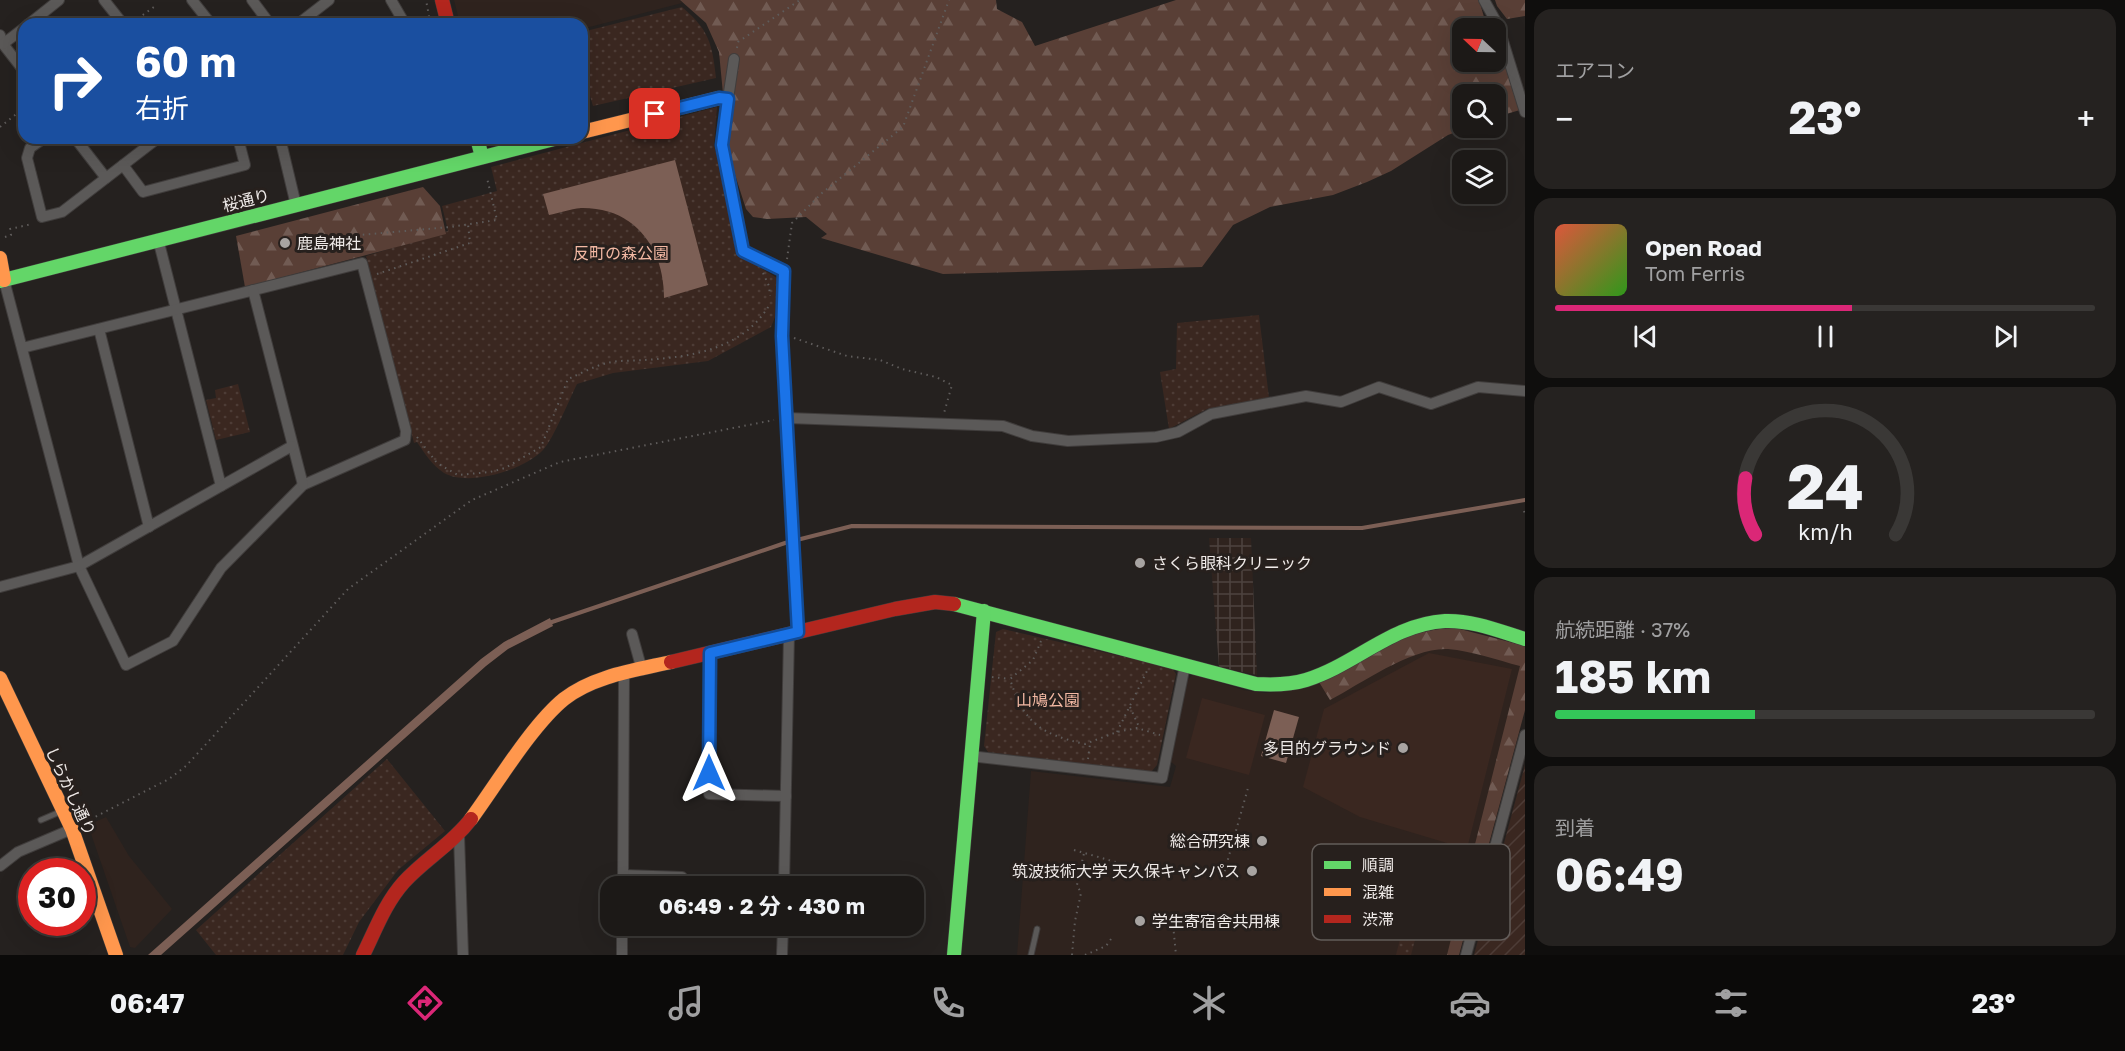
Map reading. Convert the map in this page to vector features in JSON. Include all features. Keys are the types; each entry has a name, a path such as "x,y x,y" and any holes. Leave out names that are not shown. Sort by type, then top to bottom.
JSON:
{"street":[{"path":"36,18 59,0"},
{"path":"104,0 118,18"},
{"path":"192,0 206,18"},
{"path":"252,0 266,18"},
{"path":"306,18 329,0"},
{"path":"391,0 402,18"},
{"path":"442,0 446,18"},
{"path":"1484,0 1498,26 1525,112"},
{"path":"18,31 2,40 18,62"},
{"path":"734,59 723,98 722,145 743,251 784,271 782,336 794,550 794,633 784,876"},
{"path":"588,131 723,98"},
{"path":"36,144 30,148 27,158 42,218 62,212 150,144"},
{"path":"80,144 106,178"},
{"path":"123,165 143,192 245,165 240,144"},
{"path":"281,144 296,205"},
{"path":"479,144 482,157"},
{"name":"桜通り","path":"2,281 534,144"},
{"path":"158,240 221,486"},
{"path":"0,258 2,281 22,348 79,566 126,665 173,641 221,568 303,485 405,440 406,431 362,262 22,348"},
{"path":"253,290 303,485"},
{"path":"99,329 149,527"},
{"path":"788,418 1003,426 1032,436 1068,441 1156,437 1178,432 1211,414 1306,396 1341,402 1379,387 1431,404 1478,387 1525,391"},
{"path":"0,587 79,566 292,446"},
{"path":"363,955 389,903 404,882 459,835 547,716 566,698 588,685 624,674 918,604 935,602 984,611 1256,684 1280,685 1314,678 1397,632 1423,624 1456,622 1525,639"},
{"path":"954,955 984,611"},
{"path":"632,634 642,670"},
{"path":"710,653 709,794 786,796"},
{"path":"970,756 1162,778 1185,665"},
{"path":"623,876 624,674"},
{"name":"しらかし通り","path":"0,678 72,829 89,872 116,955"},
{"path":"1496,844 1525,735"},
{"path":"0,866 18,852 72,829"},
{"path":"459,835 463,955"},
{"path":"622,936 622,955"},
{"path":"782,955 783,936"},
{"path":"1466,955 1470,940"}],"lane":[{"path":"41,820 63,811"},
{"path":"1031,955 1037,929"}],"path":[{"path":"426,0 429,16 426,18"},
{"path":"734,59 738,42 800,0"},
{"path":"784,271 792,223 822,193 903,127 950,0"},
{"path":"139,18 154,7"},
{"path":"0,127 18,113"},
{"path":"303,240 497,220 487,178"},
{"path":"6,237 11,236 10,229 38,222 42,218"},
{"path":"366,277 470,243 468,224"},
{"path":"405,440 417,437 437,463 458,475 505,468 541,447 568,379 607,362 683,357 712,349 742,335 756,325 771,303 769,286 763,274 754,269"},
{"path":"782,336 803,339 847,356 880,360 902,369 936,376 952,385 942,425"},
{"path":"72,829 169,779 186,766 348,589 472,500 560,462 788,418"},
{"path":"988,677 1010,679 1034,660 1041,636"},
{"path":"1117,732 1152,657"},
{"path":"1010,679 1023,714 1040,727 1090,744 1117,732 1141,729 1161,737"},
{"path":"1130,707 1141,729"},
{"path":"1223,877 1248,788"},
{"path":"1074,850 1119,863"},
{"path":"1072,955 1081,893 1077,885 1084,853"},
{"path":"1172,914 1176,955"},
{"path":"1085,955 1106,946 1111,939"}],"shaded area":[{"path":"454,0 680,0 682,3 588,27 588,18 458,18"},
{"path":"675,160 708,285 664,298 663,279 652,247 631,223 616,214 600,209 581,208 549,215 543,194"},
{"path":"1209,538 1251,538 1257,675 1219,667"},
{"path":"550,618 553,626 508,649 486,666 161,955 148,955 481,659 504,642"},
{"name":"筑波技術大学 天久保キャンパス","path":"1402,638 1525,646 1525,710 1489,844 1312,844 1312,940 1463,940 1459,955 1017,955 1031,771 1170,787 1176,766 1171,762 1188,679 1194,674 1243,690 1265,693 1302,689"},
{"path":"1274,710 1299,717 1286,763 1261,756"},
{"path":"106,817 129,856 172,909 135,948 130,947 88,825"}],"green space":[{"path":"680,0 996,0 997,9 1022,22 1035,46 1176,0 1479,0 1485,18 1452,18 1452,72 1506,72 1506,64 1520,110 1506,114 1506,84 1452,84 1452,134 1391,171 1367,182 1333,195 1270,207 1233,225 1202,267 943,274 821,238 827,234 806,217 767,219 753,217 746,209 729,156 719,52 706,23"},
{"path":"1495,0 1525,0 1525,16 1507,19"},
{"path":"682,7 704,30 708,38 716,78 593,106 588,89 588,30"},
{"name":"反町の森公園","path":"717,107 714,145 741,256 777,278 775,317 771,327 708,361 613,373 577,384 547,444 534,457 510,470 481,477 455,477 444,473 429,459 417,442 414,443 366,256 448,231 442,206 497,191 491,167 578,144 588,144 588,141"},
{"path":"423,187 440,206 446,234 245,287 236,236"},
{"path":"1259,315 1269,398 1207,409 1169,429 1160,372 1176,369 1177,323"},
{"path":"238,384 250,432 216,440 206,400 216,398 215,390"},
{"path":"1456,628 1525,646 1525,710 1489,844 1475,844 1520,666 1466,652 1448,649 1434,650 1388,667 1330,700 1319,682 1385,646 1437,629"},
{"name":"山鳩公園","path":"1003,629 1172,668 1176,674 1157,765 1151,772 988,752 984,746 996,632"},
{"name":"多目的グラウンド","path":"1429,653 1512,669 1468,844 1450,844 1360,817 1303,787 1324,709"},
{"path":"1202,698 1265,715 1249,775 1186,758"},
{"path":"387,759 445,831 398,870 359,922 343,955 216,955 196,930"},
{"path":"1525,765 1525,955 1474,955 1478,940 1510,940 1510,844 1504,844"},
{"path":"1400,940 1415,940 1411,955 1396,955"},
{"path":"1451,940 1463,940 1459,955 1447,955"}],"waterway":[{"path":"549,623 785,543 852,526 1362,528 1525,500"}],"traffic: fast":[{"path":"479,144 482,157"},
{"path":"0,281 535,144"},
{"path":"954,604 1256,684 1294,683 1306,680 1341,665 1408,629 1426,624 1445,621 1465,622 1525,639"},
{"path":"954,955 984,611"}],"traffic: slow":[{"path":"588,131 719,98"},
{"path":"0,258 4,280"},
{"path":"471,819 527,739 564,699 575,691 601,679 671,662"},
{"path":"0,678 72,829 116,955"}],"traffic: jam":[{"path":"442,0 446,18"},
{"path":"671,662 895,609 935,602 954,604"},
{"path":"363,955 397,890 471,819"}],"place":[{"name":"鹿島神社","path":"285,243"},
{"name":"さくら眼科クリニック","path":"1140,563"},
{"name":"多目的グラウンド","path":"1403,748"},
{"name":"総合研究棟","path":"1262,841"},
{"name":"筑波技術大学 天久保キャンパス","path":"1252,871"},
{"name":"学生寄宿舎共用棟","path":"1140,921"}],"route":[{"path":"655,114 719,98 728,99 722,145 743,251 784,271 782,336 798,632 710,653 709,773"}]}
